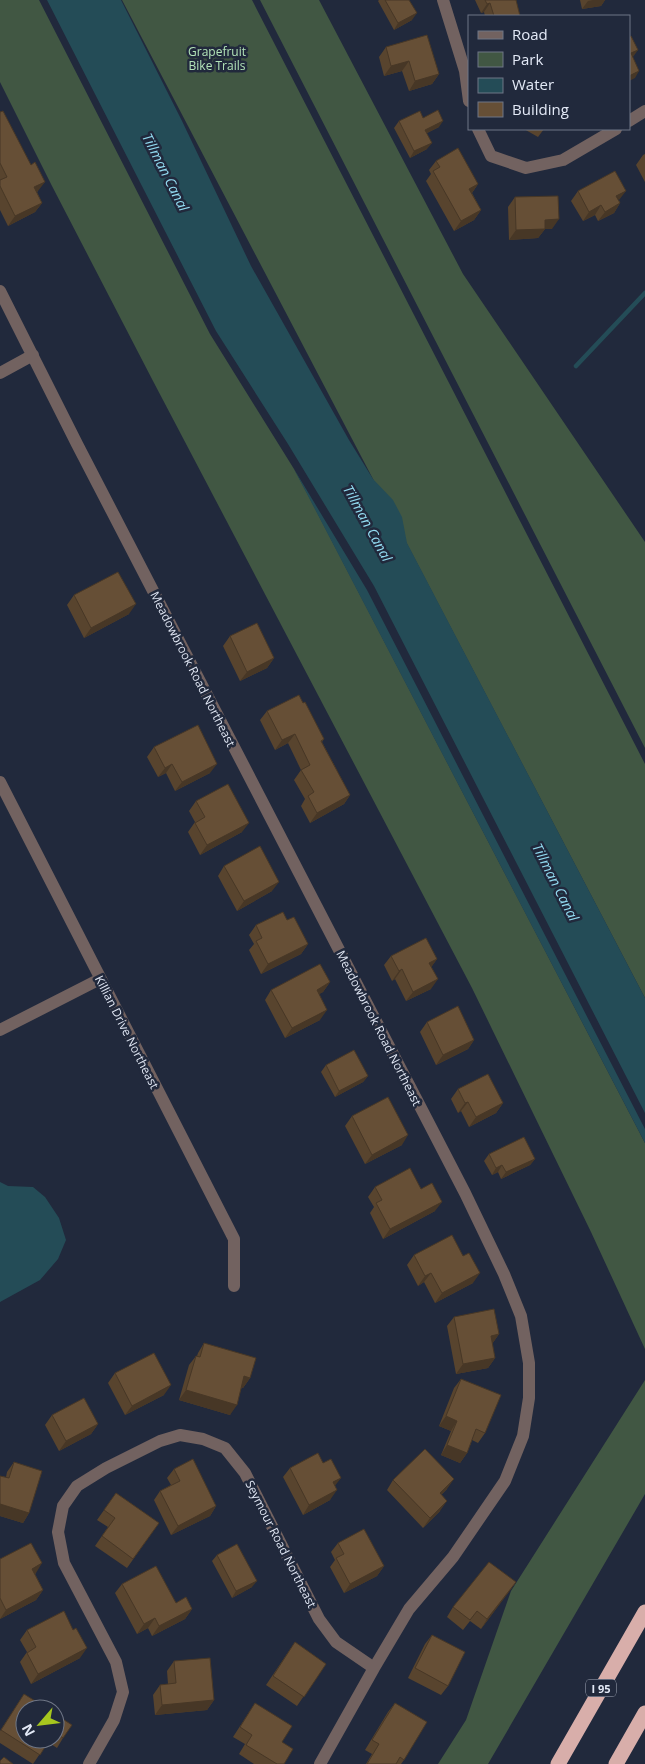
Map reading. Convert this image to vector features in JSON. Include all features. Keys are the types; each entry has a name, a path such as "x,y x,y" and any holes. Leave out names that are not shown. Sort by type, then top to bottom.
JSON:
{"highway":[{"name":"I 95","path":"558,1764 645,1612"},
{"path":"616,1764 645,1713"}],"street":[{"path":"443,0 464,71 468,95"},
{"path":"630,120 645,111"},
{"path":"478,130 491,156 526,168 564,160 614,130"},
{"name":"Meadowbrook Road Northeast","path":"0,291 460,1184 504,1274 521,1316 529,1363 529,1398 523,1436 505,1481 453,1558 409,1609 320,1764"},
{"path":"0,373 33,356"},
{"name":"Killian Drive Northeast","path":"0,782 234,1239 234,1286"},
{"path":"0,1030 100,979"},
{"name":"Seymour Road Northeast","path":"89,1764 114,1720 123,1692 116,1662 64,1562 58,1532 63,1506 77,1486 106,1468 160,1441 180,1435 203,1439 225,1448 245,1473 319,1619 336,1642 374,1668"}],"green space":[{"path":"0,0 39,0 210,334 294,469 308,495 645,1143 645,1349 591,1232 472,988 153,381 0,82"},
{"name":"Grapefruit Bike Trails","path":"122,0 252,0 645,764 645,998"},
{"path":"260,0 319,0 463,274 645,542 645,748"},
{"path":"645,1380 645,1494 488,1764 438,1764 466,1720 511,1591"}],"water":[{"name":"Tillman Canal","path":"47,0 121,0 182,121 251,266 349,440 373,479 393,500 402,517 407,543 645,998 645,1113 374,586 288,444 216,331"},
{"path":"294,469 367,590 645,1129 645,1143"},
{"path":"0,1182 8,1186 33,1187 45,1197 59,1218 66,1240 58,1259 40,1280 0,1302"}],"building":[{"path":"385,0 409,0 417,13 398,23"},
{"path":"485,0 516,0 520,15 494,15 490,3 487,4"},
{"path":"427,35 439,74 415,81 409,61 391,66 386,47"},
{"path":"630,36 638,50 631,53 639,71 630,76"},
{"path":"438,110 443,121 425,130 432,143 414,151 399,121 420,111 423,118"},
{"path":"3,111 31,165 35,162 45,182 34,187 42,203 15,216 0,186 0,180 7,177 0,163 0,112"},
{"path":"458,148 478,184 469,189 481,210 461,221 433,171 440,167 436,161"},
{"path":"615,171 626,191 616,196 620,203 605,212 601,205 589,212 578,191"},
{"path":"558,196 559,219 545,220 545,229 516,230 515,197"},
{"path":"118,572 136,604 91,628 74,595"},
{"path":"257,623 274,658 247,672 230,636"},
{"path":"299,695 303,703 305,702 324,739 321,741 350,795 317,813 308,796 314,792 301,770 310,765 295,734 282,740 267,711"},
{"path":"198,725 217,764 182,782 172,764 165,768 154,747"},
{"path":"228,784 249,823 207,845 195,823 205,817 196,801"},
{"path":"260,846 279,882 244,901 224,866"},
{"path":"283,912 287,920 294,917 308,944 268,964 256,941 262,938 256,925"},
{"path":"426,938 437,959 429,963 438,979 413,992 402,969 399,971 391,956"},
{"path":"320,964 330,982 317,990 327,1010 292,1028 271,990"},
{"path":"458,1006 474,1040 443,1055 427,1022"},
{"path":"354,1050 368,1076 339,1091 326,1065"},
{"path":"488,1074 503,1103 476,1117 468,1102 465,1103 458,1089"},
{"path":"388,1097 408,1135 372,1155 352,1116"},
{"path":"524,1137 535,1159 506,1172 502,1165 496,1168 489,1154"},
{"path":"410,1168 421,1189 432,1183 442,1202 390,1229 376,1203 382,1200 375,1187"},
{"path":"452,1235 463,1256 469,1253 480,1273 442,1293 431,1273 425,1276 414,1255"},
{"path":"494,1309 499,1334 491,1336 495,1358 463,1364 454,1317"},
{"path":"204,1343 256,1358 250,1378 244,1376 237,1405 186,1390 196,1356 200,1357"},
{"path":"154,1353 171,1385 132,1406 115,1373"},
{"path":"461,1379 501,1395 485,1433 476,1429 467,1453 447,1445 457,1421 446,1416"},
{"path":"84,1398 98,1424 66,1441 52,1415"},
{"path":"425,1449 454,1479 440,1493 447,1501 430,1518 393,1480"},
{"path":"318,1453 323,1463 331,1459 341,1478 333,1482 337,1490 309,1505 290,1468"},
{"path":"193,1459 216,1506 178,1526 160,1491 180,1481 174,1469"},
{"path":"14,1462 42,1471 29,1513 0,1504 0,1476 9,1478"},
{"path":"116,1493 159,1523 133,1559 102,1536 115,1518 104,1510"},
{"path":"364,1529 384,1566 350,1584 336,1558 344,1554 338,1543"},
{"path":"31,1543 42,1563 32,1569 43,1590 6,1610 0,1598 0,1559"},
{"path":"237,1544 257,1581 236,1591 217,1555"},
{"path":"489,1562 516,1582 487,1619 477,1611 470,1620 453,1607"},
{"path":"156,1566 176,1603 186,1597 192,1609 159,1626 155,1618 144,1624 122,1584"},
{"path":"64,1611 73,1630 76,1628 87,1648 38,1674 27,1653 36,1647 27,1630"},
{"path":"432,1635 465,1652 448,1686 415,1668"},
{"path":"295,1642 326,1664 304,1697 273,1676"},
{"path":"210,1658 214,1700 162,1705 160,1685 176,1683 174,1661"},
{"path":"24,1694 32,1699 21,1699"},
{"path":"255,1703 292,1726 282,1742 293,1749 284,1764 277,1764 246,1745 252,1735 240,1727"},
{"path":"395,1703 427,1722 404,1760 400,1757 396,1764 367,1764 379,1744 372,1740"},
{"path":"15,1708 15,1739 1,1730"},
{"path":"65,1720 72,1725 65,1735"},
{"path":"31,1749 44,1749 40,1755"},
{"path":"4,1757 13,1764 0,1764"}],"waterway":[{"path":"576,366 645,293"}]}
